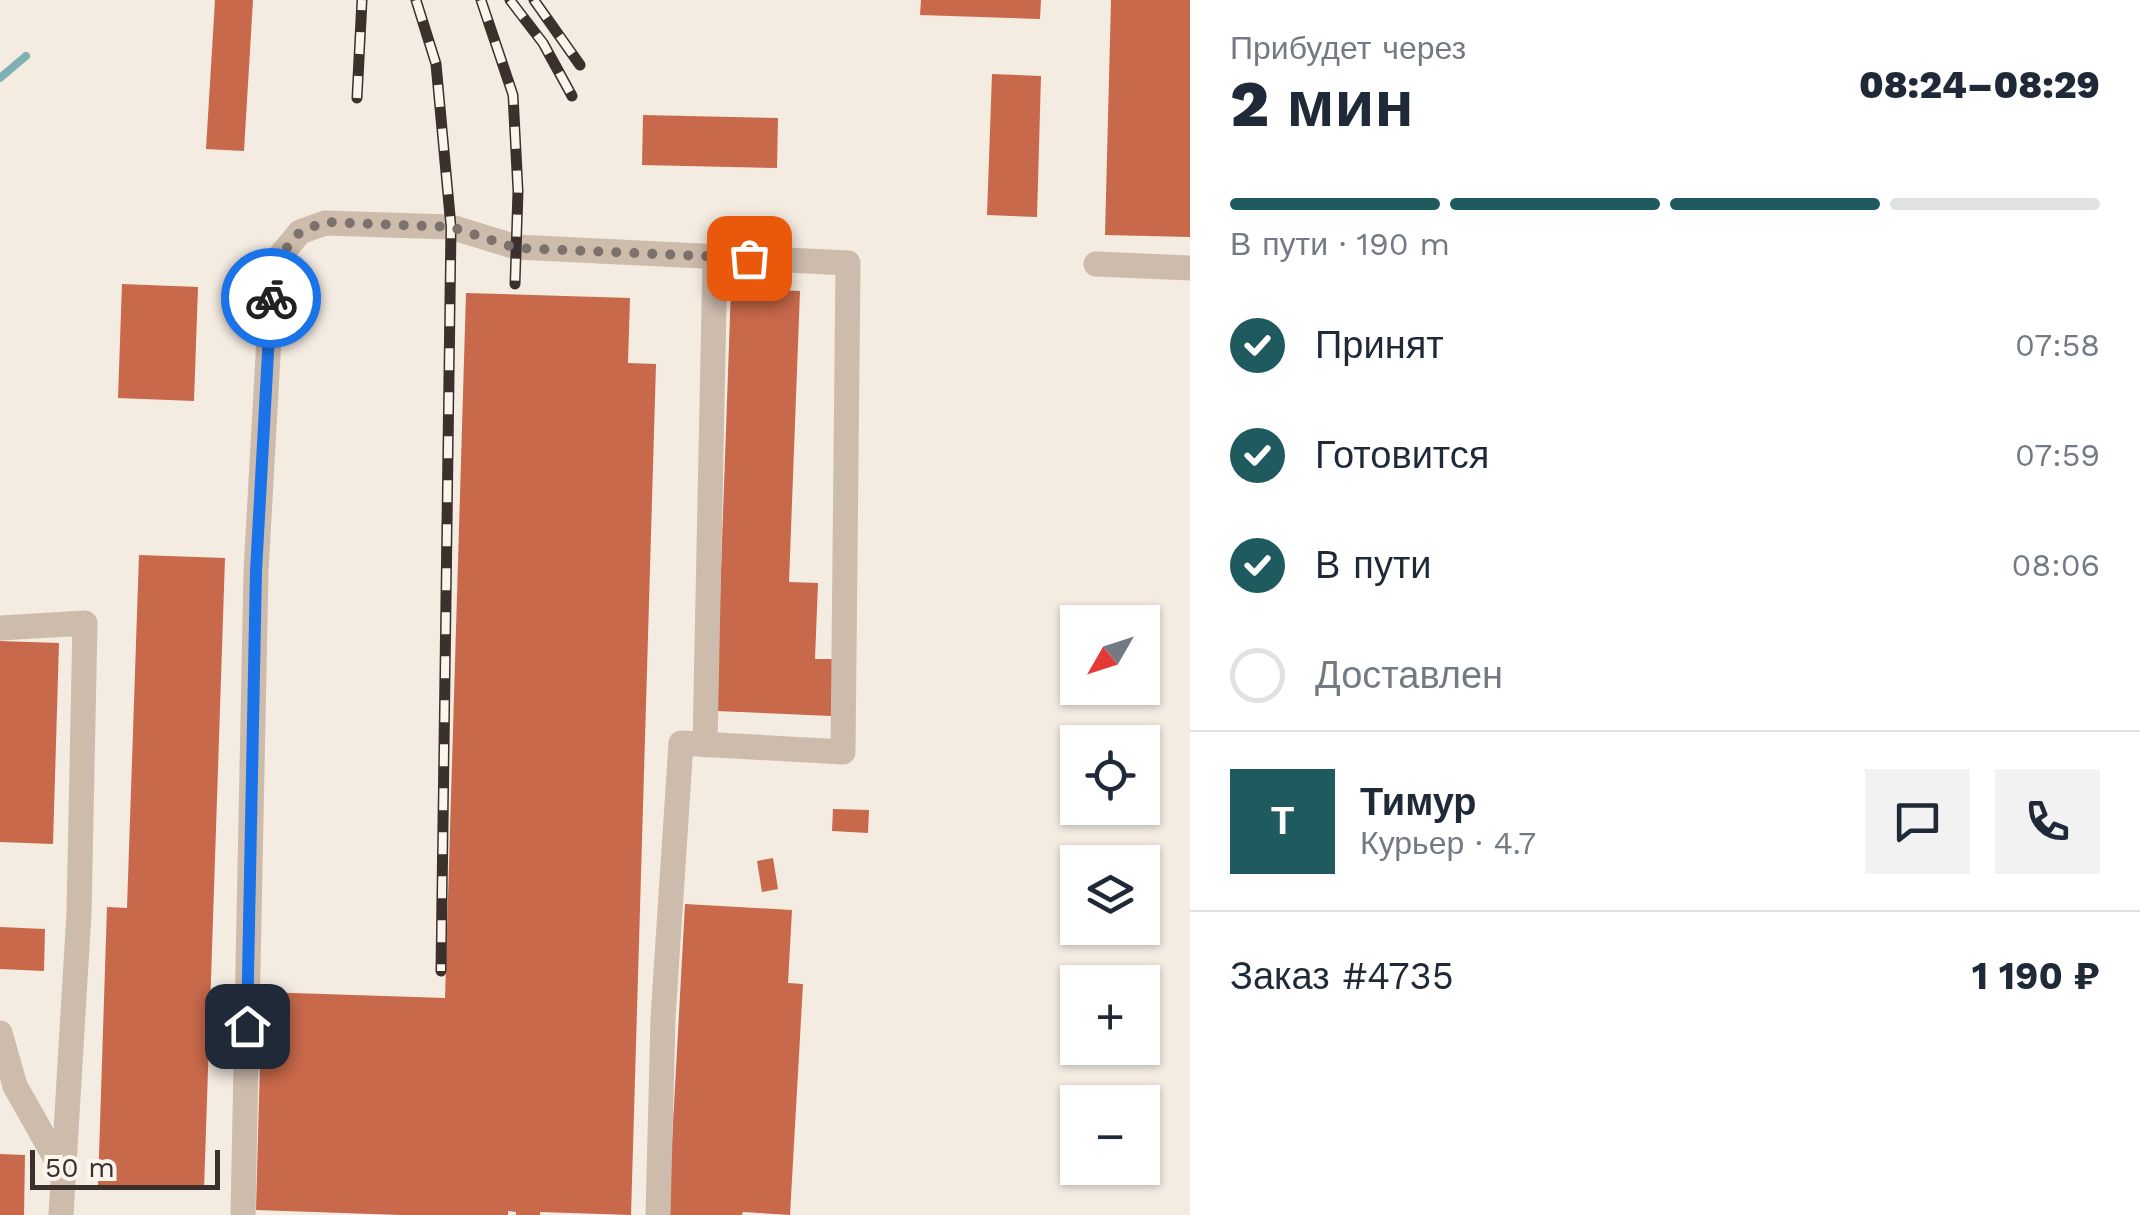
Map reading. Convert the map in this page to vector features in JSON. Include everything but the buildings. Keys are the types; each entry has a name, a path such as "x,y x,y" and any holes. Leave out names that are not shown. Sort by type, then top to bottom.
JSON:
{"lane":[{"path":"243,1215 256,571 272,284 280,256 300,232 324,222 451,227 516,248 848,263 843,752 681,743 663,1018 658,1215"},
{"path":"705,744 716,257"},
{"path":"1096,264 1190,268"},
{"path":"0,628 86,623 80,914 61,1215"},
{"path":"0,1033 14,1086 64,1172"}],"waterway":[{"path":"0,78 26,56"}],"railway":[{"path":"357,98 362,0"},
{"path":"416,0 436,64 451,227 441,971"},
{"path":"481,0 513,95 518,191 515,284"},
{"path":"510,0 543,43 572,96"},
{"path":"534,0 580,65"}],"way so far":[{"path":"271,298 280,256 300,232 324,222 451,227 516,248 749,258"}],"route":[{"path":"247,1026 256,571 271,298"}]}
